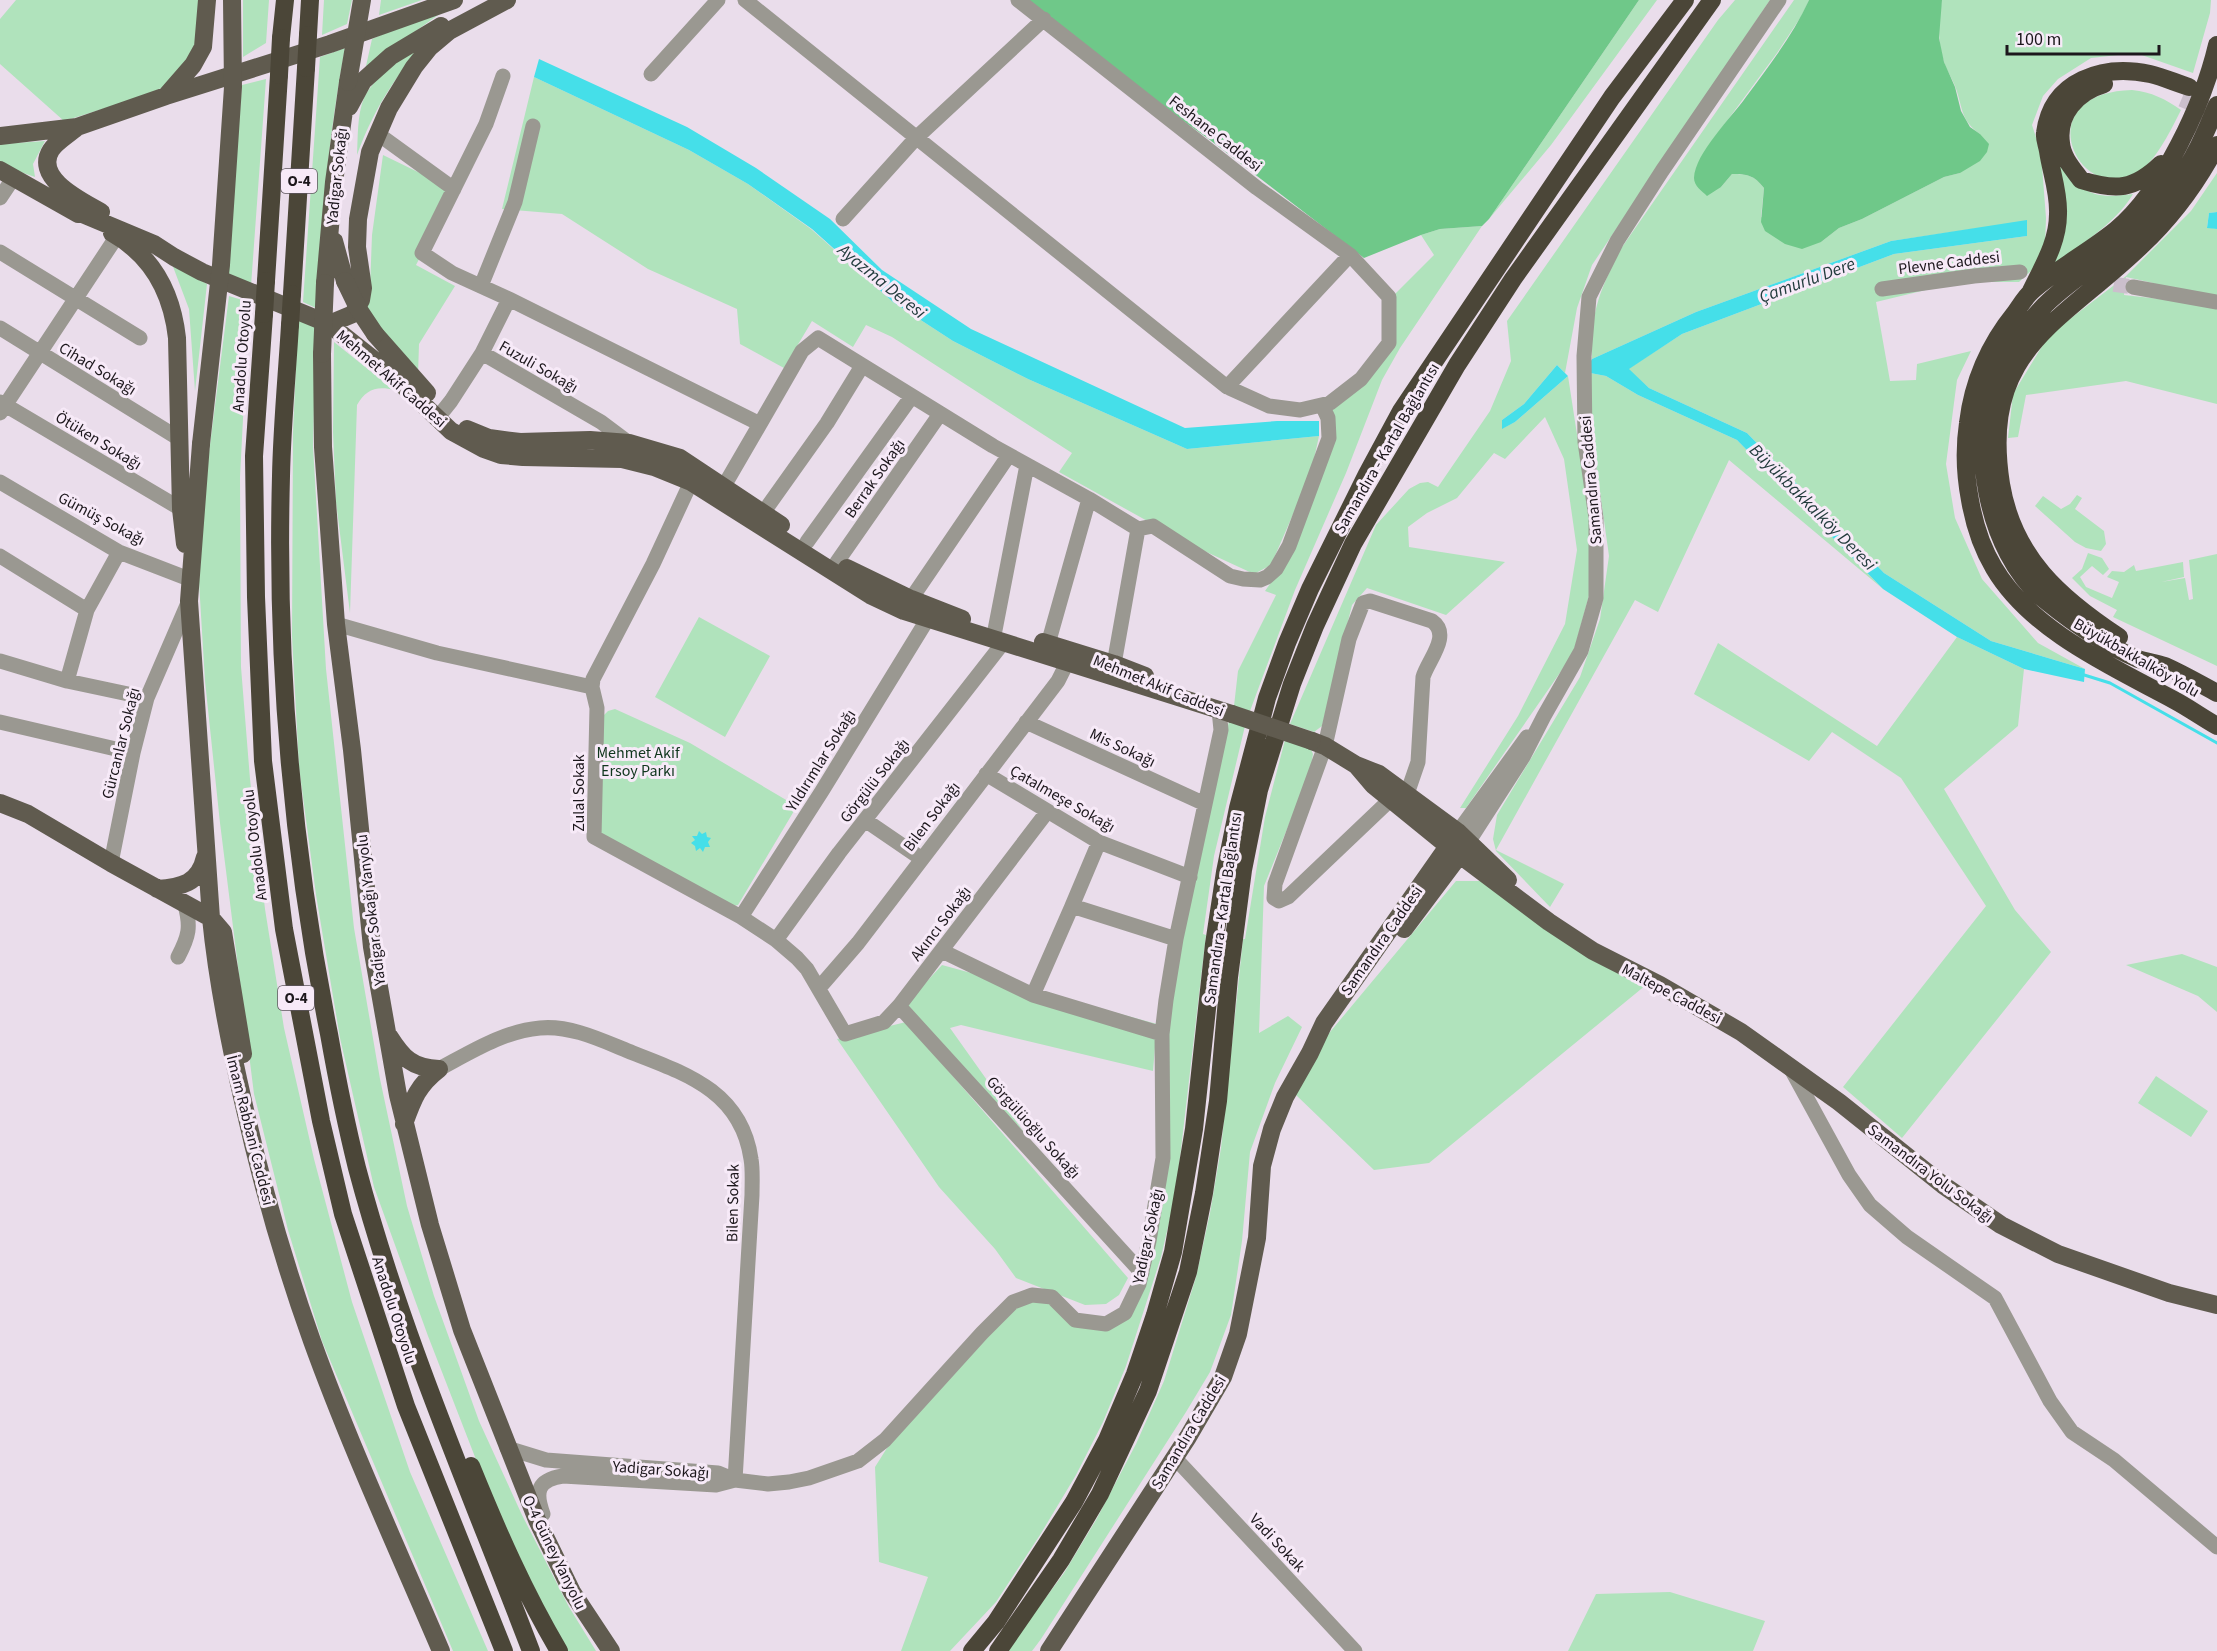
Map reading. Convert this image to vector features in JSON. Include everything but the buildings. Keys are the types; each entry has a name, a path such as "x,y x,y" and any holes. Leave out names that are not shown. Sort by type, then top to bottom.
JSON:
{"highway":[{"name":"Anadolu Otoyolu","path":"285,0 254,456 256,597 263,761 284,929 316,1100 343,1214 406,1406 504,1651"},
{"name":"Anadolu Otoyolu","path":"310,0 280,474 280,577 284,683 289,759 308,922 337,1078 357,1168 406,1326 531,1651"},
{"path":"1612,97 1673,0"},
{"name":"Samandıra - Kartal Bağlantısı","path":"1018,1588 1074,1502 1107,1440 1135,1374 1173,1252 1194,1129 1214,944 1225,872 1238,808 1267,698 1287,643 1310,589 1356,495 1401,411 1612,97 1685,0"},
{"name":"Samandıra - Kartal Bağlantısı","path":"1020,1617 1061,1560 1100,1494 1148,1391 1188,1272 1204,1193 1218,1101 1229,976 1243,870 1259,790 1292,684 1315,626 1353,544 1457,365 1513,279 1712,0"},
{"path":"1650,86 1720,0"},
{"name":"Büyükbakkalköy Yolu","path":"2217,45 2200,97 2176,151 2150,193 2118,228 2031,292 2003,328 1983,363 1971,401 1964,448 1966,480 1973,518 1993,567 2006,586 2052,630 2130,679 2175,700 2217,726"},
{"path":"2031,292 2054,242 2058,215 2057,194 2045,135 2052,109 2061,95 2077,82 2100,73 2125,70 2151,74 2186,92 2121,82 2102,84 2084,93 2070,105 2061,123 2061,145 2067,162 2081,180 2097,186 2114,188 2135,183 2151,174 2176,151"},
{"name":"Büyükbakkalköy Yolu","path":"2217,105 2200,143 2176,184 2136,229 2046,304 2019,335 1999,367 1987,405 1983,461 1996,525 2003,543 2028,584 2045,601 2089,632 2138,659 2163,666 2217,693"},
{"path":"2163,666 2065,598 2038,569 2005,509 1998,462 1997,429 2004,391 2018,362 2044,330 2149,238 2185,198 2217,145"},
{"path":"357,1168 414,1322 511,1562 559,1651"},
{"path":"961,1651 1018,1588"},
{"path":"972,1651 996,1622 1018,1588"},
{"path":"989,1651 1020,1617"},
{"path":"998,1651 1020,1617"}],"main road":[{"path":"166,96 193,65 202,47 207,0"},
{"path":"211,918 205,854 189,579 221,265 233,87 232,0"},
{"name":"Yadigar Sokağı","path":"322,354 325,283 341,122 362,0"},
{"path":"1,135 77,127 330,44 454,0"},
{"path":"341,122 363,81 391,56 455,17 494,0"},
{"path":"329,324 353,314 361,300 363,288 357,247 358,219 370,152 388,108 414,67 430,47 449,32 507,0"},
{"path":"77,127 52,148 48,157 47,166 55,182 154,244"},
{"path":"7,173 117,236 148,263 167,292 174,314 177,338 181,509 189,579"},
{"name":"Mehmet Akif Caddesi","path":"68,208 154,244 202,272 329,324 388,371 451,431 487,444 591,440 629,443 680,458 763,513 870,595 927,620 999,637 1048,644 1114,664 1188,693 1225,712"},
{"name":"Mehmet Akif Caddesi","path":"330,228 345,281 358,310 375,334 443,411 501,455 622,459 654,467 691,482 730,508 806,548 911,599 999,637 1067,663 1225,712"},
{"name":"Yadigar Sokağı Yanyolu","path":"322,354 323,447 336,624 352,750 372,948 386,1032 404,1124 430,1225 462,1330 507,1448"},
{"path":"724,486 730,508"},
{"name":"Maltepe Caddesi","path":"1225,712 1318,743 1356,765 1373,785 1399,797 1459,843 1549,922 1593,951 1721,1019 1791,1069"},
{"path":"0,803 28,814 211,918"},
{"name":"Samandıra Caddesi","path":"1049,1651 1175,1458 1222,1377 1238,1334 1257,1239 1262,1166 1272,1129 1285,1097 1310,1053 1329,1032 1459,843"},
{"path":"157,889 176,888 196,879 203,866 205,854"},
{"name":"İmam Rabbani Caddesi","path":"211,918 223,932 247,1079 255,1154 291,1281 312,1341 365,1474 441,1651"},
{"path":"386,1032 404,1057 414,1065 439,1069"},
{"path":"404,1124 424,1080 439,1069"},
{"name":"Samandıra Yolu Sokağı","path":"1791,1069 1839,1102 1959,1196 2027,1240 2058,1254 2169,1293 2217,1305"},
{"name":"O-4 Güney Yanyolu","path":"507,1448 537,1520 572,1592 611,1651"}],"street":[{"path":"651,74 718,0"},
{"name":"Feshane Caddesi","path":"1018,0 1257,188 1350,255 1389,297 1389,343 1361,379 1330,403 1323,405"},
{"name":"Samandıra Caddesi","path":"1459,843 1523,757 1581,651 1596,598 1596,518 1585,442 1584,356 1589,297 1617,241 1779,0"},
{"path":"724,486 801,351 818,338 1009,455 1138,529 1153,526 1230,576 1252,579 1267,577 1276,569 1289,546 1329,438 1328,418 1323,405 1300,410 1269,406 1227,387 916,138 754,3"},
{"path":"843,219 916,138 1044,19"},
{"path":"502,76 486,124 422,253 452,273 509,298 760,424"},
{"path":"481,286 515,202 533,126"},
{"path":"385,139 454,189"},
{"path":"0,198 7,173"},
{"path":"2,407 117,236"},
{"path":"0,252 140,338"},
{"path":"1227,387 1350,255"},
{"name":"Plevne Caddesi","path":"1881,289 2020,272"},
{"path":"2133,287 2217,302"},
{"name":"Fuzuli Sokağı","path":"509,298 482,353 601,422 629,443"},
{"name":"Cihad Sokağı","path":"0,328 178,438"},
{"path":"443,411 482,353"},
{"path":"763,513 827,423 862,366"},
{"path":"806,548 912,396"},
{"name":"Ötüken Sokağı","path":"2,407 181,509"},
{"name":"Berrak Sokağı","path":"837,562 940,414"},
{"path":"591,440 601,422"},
{"path":"911,599 1009,455"},
{"path":"999,637 1027,465"},
{"name":"Gümüş Sokağı","path":"0,482 119,552 189,579"},
{"name":"Zulal Sokak","path":"691,482 652,564 596,671 592,687 597,708 594,837 741,917 776,940 807,969 845,1034"},
{"path":"1048,644 1089,499"},
{"path":"1114,664 1138,529"},
{"path":"67,681 87,610 119,552"},
{"path":"0,556 87,610"},
{"name":"Gürcanlar Sokağı","path":"111,863 133,753 147,698 189,601"},
{"path":"1370,601 1432,621 1437,625 1441,635 1426,664 1423,677 1418,762 1399,797 1288,897 1279,901 1275,898 1275,884 1349,639 1363,603 1370,601"},
{"name":"Yıldırımlar Sokağı","path":"741,917 927,620"},
{"path":"336,624 436,653 592,687"},
{"name":"Görgülü Sokağı","path":"776,940 999,637"},
{"path":"0,661 67,681 147,698"},
{"name":"Bilen Sokağı","path":"819,988 858,943 1058,681 1067,663"},
{"name":"Yadigar Sokağı","path":"507,1448 546,1460 718,1473 735,1480 768,1484 809,1478 858,1461 885,1440 1013,1302 1032,1295 1052,1297 1076,1320 1106,1324 1125,1313 1142,1273 1162,1158 1162,1034 1176,939 1225,712"},
{"path":"0,722 133,753"},
{"name":"Mis Sokağı","path":"1026,722 1205,804"},
{"name":"Çatalmeşe Sokağı","path":"986,774 1099,842 1190,877"},
{"name":"Akıncı Sokağı","path":"845,1034 884,1022 899,1006 1047,812"},
{"path":"865,820 922,859"},
{"path":"1033,995 1099,842"},
{"path":"178,957 188,939 190,921 185,905"},
{"path":"1072,906 1176,939"},
{"path":"942,951 1033,995 1162,1034"},
{"name":"Görgülüoğlu Sokağı","path":"899,1006 1142,1273"},
{"name":"Bilen Sokak","path":"439,1069 519,1030 543,1028 593,1037 667,1066 711,1089 729,1106 744,1130 752,1159 752,1195 735,1480"},
{"path":"1791,1069 1844,1167 1870,1205 1907,1237 1995,1298 2050,1401 2072,1432 2114,1460 2217,1547"},
{"name":"Vadi Sokak","path":"1175,1458 1355,1651"},
{"path":"572,1592 537,1497 539,1488 553,1477 716,1485 735,1480"}],"green space":[{"path":"16,0 202,0 202,38 175,82 141,97 64,121 0,64 0,19"},
{"path":"243,0 269,0 266,43 243,57"},
{"path":"324,0 352,0 347,24 322,35"},
{"path":"381,0 422,0 379,15"},
{"path":"1023,0 1639,0 1482,226 1440,229 1364,258 1210,140 1074,43"},
{"path":"1639,0 1657,0 1551,145 1489,219"},
{"path":"1735,0 1770,0 1592,265 1577,308 1565,373 1557,365 1524,404 1502,420 1503,428 1515,422 1568,376 1594,545 1590,592 1573,654 1466,808 1460,808 1518,716 1565,624 1577,550 1564,459 1545,417 1505,459 1494,453 1457,498 1427,513 1408,527 1409,547 1505,562 1446,615 1367,588 1352,605 1322,726 1314,732 1290,724 1376,525 1409,489 1420,483 1428,482 1438,487 1490,411 1511,361 1507,321 1718,20"},
{"path":"1794,0 1809,0 1777,53 1707,148 1721,187 1732,174 1753,178 1764,188 1761,217 1821,242 1839,228 1862,219 1944,177 1960,173 1980,134 1965,118 1955,86 1942,57 1939,32 1942,0 2211,0 2210,13 2193,73 2136,53 2091,58 2058,79 2043,96 2032,125 2041,153 2046,218 2045,245 2033,269 2019,282 1959,282 1876,302 1890,381 1916,380 1917,364 1971,351 1957,380 1946,464 1955,518 1982,579 2038,643 2085,669 1991,641 1884,573 1747,433 1649,388 1628,369 1682,334 1894,254 2027,236 2027,221 1891,241 1696,312 1592,359 1593,328 1598,302 1620,250"},
{"path":"1809,0 1942,0 1939,38 1944,62 1955,87 1961,111 1970,127 1989,144 1987,152 1980,161 1960,173 1944,177 1862,219 1839,228 1821,242 1802,249 1785,244 1765,231 1761,222 1764,188 1753,178 1732,174 1721,187 1707,196 1697,186 1694,178 1696,168 1707,147 1780,50"},
{"path":"448,8 413,33 364,75 372,39"},
{"path":"436,29 390,88 372,119 357,155 360,112 369,89 386,71"},
{"path":"345,48 326,177 316,308 303,302 320,57"},
{"path":"534,77 689,150 748,184 811,229 893,302 953,341 1028,379 1187,449 1319,436 1311,473 1271,565 1254,574 1187,543 1059,472 1072,453 892,337 866,325 853,347 812,321 784,368 740,344 737,309 648,269 562,214 502,209"},
{"path":"266,79 251,286 226,276 242,85"},
{"path":"2132,90 2146,92 2181,110 2158,151 2140,171 2118,179 2098,176 2082,164 2073,147 2071,128 2079,110 2099,96"},
{"path":"45,141 33,164 35,177 0,165 0,144"},
{"path":"383,155 455,190 416,265 455,286 419,344 418,375 375,322 365,305 370,288 372,235"},
{"path":"2057,157 2081,186 2088,191 2106,196 2133,194 2107,224 2052,267"},
{"path":"2217,173 2217,212 2209,213 2207,227 2217,229 2217,404 2126,381 2026,395 2018,437 2008,438 2013,394 2049,335 2126,276 2191,211","holes":["2126,277 2153,283 2196,303 2124,295"]},
{"path":"1482,226 1400,348 1382,380 1346,473 1295,590 1250,711 1234,706 1238,671 1276,595 1265,591 1289,557 1332,406 1394,343 1395,294 1434,255 1421,235 1440,229"},
{"path":"172,264 207,284 195,391 189,309"},
{"path":"229,296 249,302 240,477 241,667 250,779 265,909 284,1028 314,1159 352,1302 410,1472 488,1651 453,1651 322,1341 288,1230 254,1094 220,823 205,681 199,582 206,476"},
{"path":"298,320 316,327 313,446 326,669 354,928 380,1079 407,1206 434,1296 479,1421 522,1515 569,1607 596,1651 566,1651 533,1593 489,1493 428,1336 374,1187 340,1038 316,895 299,767 292,636 293,432"},
{"path":"334,342 394,390 382,388 372,390 357,405 350,613 336,502 333,432"},
{"path":"1585,372 1606,376 1638,395 1737,440 1883,589 1729,460 1658,612 1635,600 1496,850 1564,884 1550,907 1496,851 1493,839 1497,815 1580,677 1600,619 1609,556"},
{"path":"2077,495 2082,498 2075,509 2104,531 2106,544 2101,551 2086,548 2075,542 2035,506 2043,496 2061,509 2070,504"},
{"path":"2088,553 2102,558 2109,569 2103,575 2092,566 2080,577 2086,587 2112,598 2119,582 2107,577 2112,571 2124,572 2134,565 2136,571 2183,562 2184,577 2161,582 2185,578 2189,600 2193,599 2189,560 2217,554 2217,666 2113,617 2117,610 2090,596 2072,578 2082,569"},
{"path":"699,617 770,656 725,737 655,697"},
{"path":"1957,637 2024,669 2018,726 1944,789 2015,910 2051,952 1902,1138 1843,1087 1986,906 1901,778 1832,732 1809,761 1694,694 1718,643 1877,746"},
{"name":"Mehmet Akif Ersoy Parkı","path":"615,709 690,743 793,804 794,811 738,905 734,906 599,838 602,717 608,711"},
{"path":"1229,721 1245,726 1214,856 1203,934 1206,935 1179,1166 1161,1257 1126,1366 1103,1422 1076,1475 996,1602 950,1651 901,1651 928,1577 879,1562 875,1467 887,1448 1016,1306 1043,1300 1059,1309 1073,1324 1128,1317 1151,1254 1167,1033 1185,927"},
{"path":"1285,740 1310,747 1313,754 1310,772 1264,886 1259,1033 1288,1016 1302,1027 1275,1083 1250,1152 1242,1241 1231,1315 1210,1372 1041,1639 1032,1651 1006,1651 1064,1573 1096,1520 1136,1444 1164,1381 1196,1277 1221,1148 1243,939 1245,939 1265,817"},
{"path":"1456,881 1485,881 1646,985 1429,1163 1374,1170 1296,1095 1315,1050"},
{"path":"2182,954 2217,967 2217,1012 2198,996 2126,965"},
{"path":"942,965 1157,1024 1153,1071 961,1025 950,1028 1026,1135 906,1004"},
{"path":"906,1022 1128,1278 1119,1295 1106,1304 1085,1305 1016,1278 995,1249 939,1187 837,1039"},
{"path":"2156,1076 2208,1111 2191,1137 2138,1103"},
{"path":"1670,1592 1765,1621 1753,1651 1568,1651 1596,1594"}],"water":[{"name":"Ayazma Deresi","path":"539,59 687,127 756,168 830,219 882,270 971,329 1185,428 1277,421 1319,421 1319,436 1187,449 1028,379 953,341 893,302 812,229 748,184 689,150 534,77"},
{"path":"2217,212 2217,229 2207,228 2209,213"},
{"name":"Çamurlu Dere","path":"2027,220 2027,236 1894,254 1682,334 1629,369 1649,388 1747,433 1884,573 1991,641 2085,669 2084,682 2024,669 1957,637 1883,589 1737,440 1638,395 1606,376 1585,372 1592,359 1696,312 1891,241"},
{"path":"1557,365 1568,376 1515,422 1502,429 1502,420 1524,404"},
{"path":"699,831 702,834 706,832 707,837 711,838 708,842 710,847 705,847 703,852 700,848 696,851 695,846 691,843 695,840 692,836 697,836"}],"waterway":[{"name":"Büyükbakkalköy Deresi","path":"2081,674 2110,683 2217,743"}],"tunnel":[{"path":"2182,98 2211,110"},
{"path":"2091,281 2133,287"}]}
